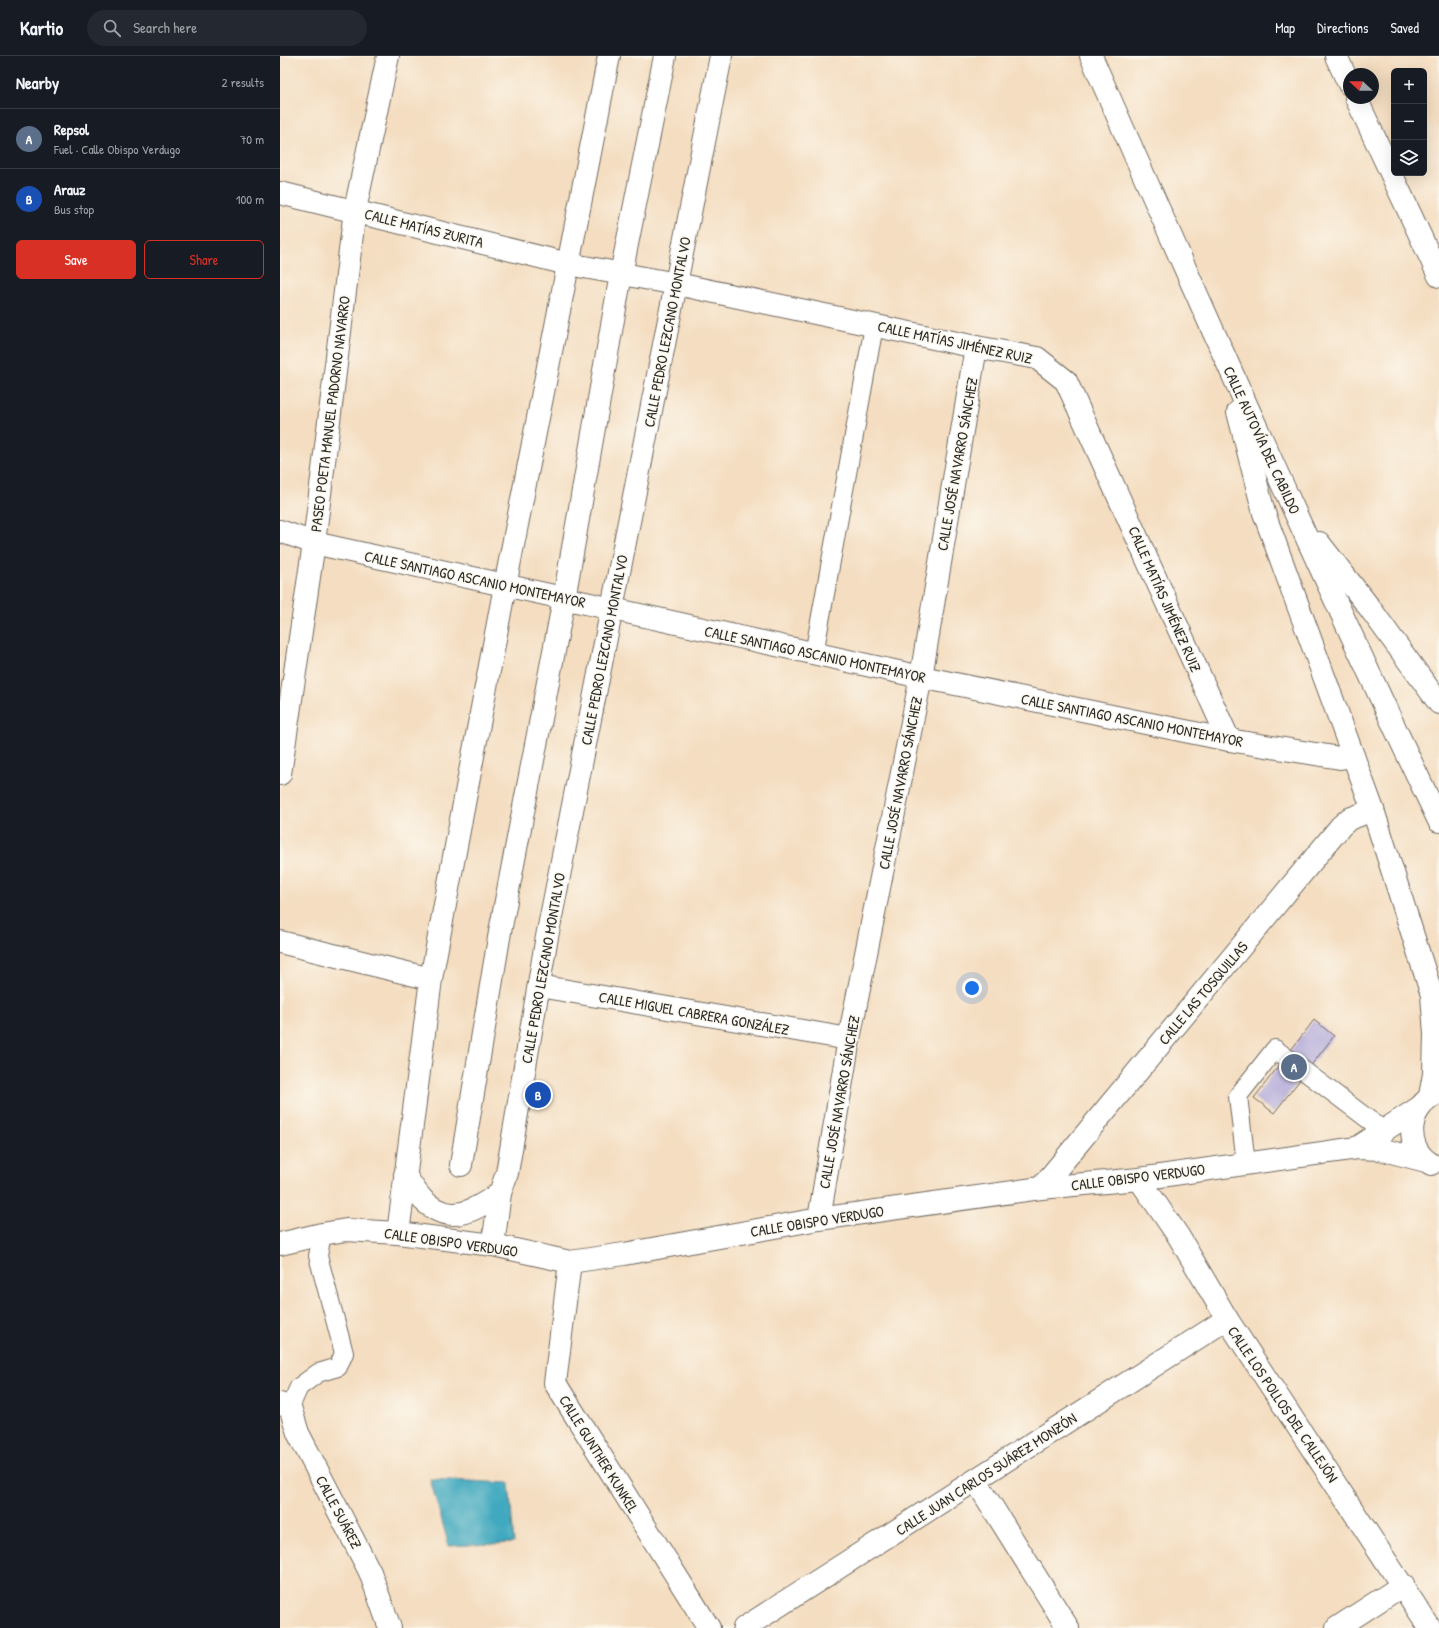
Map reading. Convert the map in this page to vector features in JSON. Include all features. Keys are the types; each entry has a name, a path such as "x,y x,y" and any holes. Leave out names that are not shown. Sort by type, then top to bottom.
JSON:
{"street":[{"name":"PASEO POETA MANUEL PADORNO NAVARRO","path":"280,774 314,543 355,210 388,56"},
{"path":"398,1233 431,979 609,56"},
{"path":"461,1165 491,979 564,599 621,274 665,56"},
{"name":"CALLE PEDRO LEZCANO MONTALVO","path":"493,1245 500,1193 507,1173 546,942 721,56"},
{"name":"CALLE AUTOVÍA DEL CABILDO","path":"1091,56 1224,356 1383,704 1439,820"},
{"path":"1336,56 1343,71"},
{"path":"1359,104 1439,276"},
{"name":"CALLE MATÍAS ZURITA","path":"280,193 355,210 568,264"},
{"name":"CALLE MATÍAS JIMÉNEZ RUIZ","path":"568,264 677,284 976,347 1037,358 1066,381 1229,740"},
{"name":"CALLE JOSÉ NAVARRO SÁNCHEZ","path":"819,1219 849,1039 921,677 976,347"},
{"path":"1224,356 1264,513 1372,810 1432,995 1435,1034 1434,1074 1430,1099 1413,1122 1412,1138 1417,1152 1432,1164"},
{"path":"1296,514 1368,607 1439,703"},
{"name":"CALLE SANTIAGO ASCANIO MONTEMAYOR","path":"280,531 314,543 921,677 1229,740 1340,758 1353,756"},
{"name":"CALLE LAS TOSQUILLAS","path":"1041,1188 1341,826 1349,819 1372,810"},
{"path":"280,942 431,979"},
{"name":"CALLE MIGUEL CABRERA GONZÁLEZ","path":"539,986 849,1039"},
{"name":"CALLE OBISPO VERDUGO","path":"1357,1148 1430,1099"},
{"name":"CALLE OBISPO VERDUGO","path":"280,1244 346,1230 398,1233 493,1245 570,1262 624,1254 819,1219 1041,1188 1138,1179 1357,1148 1380,1149 1432,1164"},
{"path":"405,1174 423,1200 441,1213 459,1215 483,1205 500,1193"},
{"name":"CALLE LOS POLLOS DEL CALLEJÓN","path":"1138,1179 1178,1237 1227,1319 1430,1628"},
{"name":"CALLE GUNTHER KUNKEL","path":"570,1262 554,1383 708,1628"},
{"name":"CALLE JUAN CARLOS SUÁREZ MONZÓN","path":"744,1628 1227,1319"},
{"name":"CALLE SUÁREZ","path":"285,1405 370,1572 390,1628"},
{"path":"976,1480 1068,1628"},
{"path":"1337,1628 1403,1585"}],"lane":[{"path":"814,654 874,326"},
{"path":"1246,1164 1238,1096 1274,1048 1384,1131"},
{"path":"285,1405 299,1386 318,1373 338,1367 344,1353 318,1256 322,1234"}],"water":[{"path":"430,1479 509,1483 514,1543 449,1546"}],"building":[{"path":"1314,1020 1334,1036 1274,1113 1254,1098"}],"place":[{"name":"Repsol","path":"1294,1067"},
{"name":"Arauz","path":"538,1095"}]}
